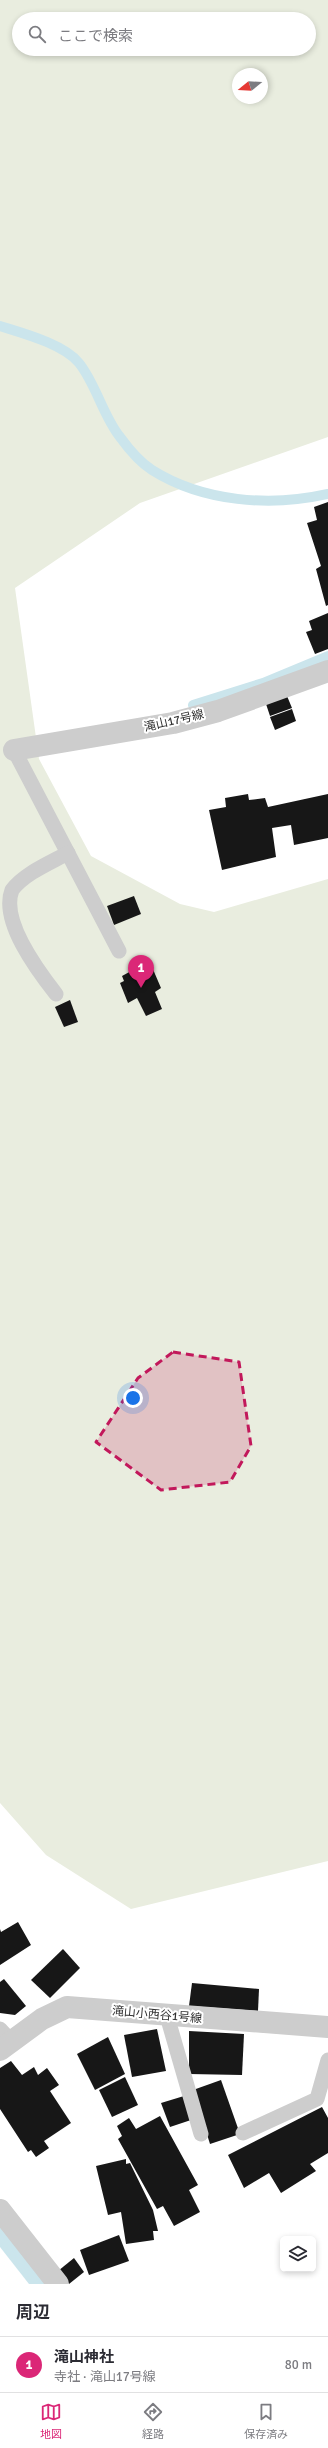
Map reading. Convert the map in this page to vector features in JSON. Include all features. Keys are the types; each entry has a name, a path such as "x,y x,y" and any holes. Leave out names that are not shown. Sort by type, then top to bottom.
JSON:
{"street":[{"name":"滝山17号線","path":"14,750 173,723 218,711 328,671"},
{"name":"滝山小西谷1号線","path":"4,2040 67,2007 167,2016 328,2027"},
{"path":"0,2210 58,2284"}],"lane":[{"path":"14,750 119,950"},
{"path":"56,994 32,964 17,940 9,923 6,904 12,890 24,878 68,853"},
{"path":"167,2016 201,2134"},
{"path":"243,2133 318,2099 328,2060"}],"highlighted area":[{"path":"173,1352 239,1362 251,1446 230,1482 161,1490 96,1442 138,1378"}],"shaded area":[{"path":"0,0 328,0 328,437 140,503 15,588 39,759 91,856 180,904 214,912 328,879 328,1861 131,1909 46,1855 0,1803"}],"water":[{"path":"0,2217 53,2284 29,2284 0,2247"}],"building":[{"path":"328,502 328,605 326,606 316,569 321,566 307,523 317,520 314,507"},
{"path":"328,613 328,649 315,654 306,632 312,630 309,621"},
{"path":"287,696 292,708 270,716 266,704"},
{"path":"292,709 296,721 275,730 270,717"},
{"path":"248,794 249,800 265,798 268,807 328,794 328,838 294,845 291,825 272,828 276,857 222,870 209,810 226,807 225,798"},
{"path":"134,896 141,914 114,925 107,906"},
{"path":"144,964 147,970 152,967 161,988 155,992 162,1009 146,1016 137,998 128,1003 120,983 124,981 122,976"},
{"path":"70,1000 78,1022 64,1027 55,1007"},
{"path":"18,1922 31,1945 0,1965 0,1929 1,1932"},
{"path":"63,1949 80,1968 50,1998 31,1980"},
{"path":"4,1979 26,2006 15,2015 0,2013 0,1982"},
{"path":"192,1983 259,1989 258,2011 189,2006"},
{"path":"157,2029 166,2071 132,2077 124,2035"},
{"path":"189,2031 244,2034 242,2075 189,2074"},
{"path":"108,2037 125,2074 95,2090 77,2054"},
{"path":"11,2061 22,2075 34,2067 38,2075 47,2068 59,2085 50,2091 71,2123 44,2141 49,2148 36,2157 31,2150 28,2152 0,2109 0,2068"},
{"path":"125,2077 138,2105 112,2117 99,2090"},
{"path":"221,2080 240,2134 210,2144 193,2090"},
{"path":"184,2096 191,2120 170,2127 161,2103"},
{"path":"322,2107 328,2118 328,2153 310,2164 316,2171 281,2193 269,2173 244,2188 228,2155"},
{"path":"160,2116 198,2185 189,2190 200,2212 174,2226 163,2206 157,2209 118,2139 122,2136 117,2126 129,2118 136,2129"},
{"path":"126,2159 126,2164 130,2163 153,2210 158,2231 153,2231 154,2240 126,2244 121,2212 108,2215 96,2166"},
{"path":"119,2235 129,2261 89,2275 80,2250"},
{"path":"74,2258 84,2272 69,2284 58,2271"}],"waterway":[{"path":"0,326 42,340 72,356 85,371 114,429 127,446 148,467 172,481 215,495 260,501 306,498 328,494"},
{"path":"193,705 263,683 328,656"}],"place":[{"name":"滝山神社","path":"141,988"}]}
